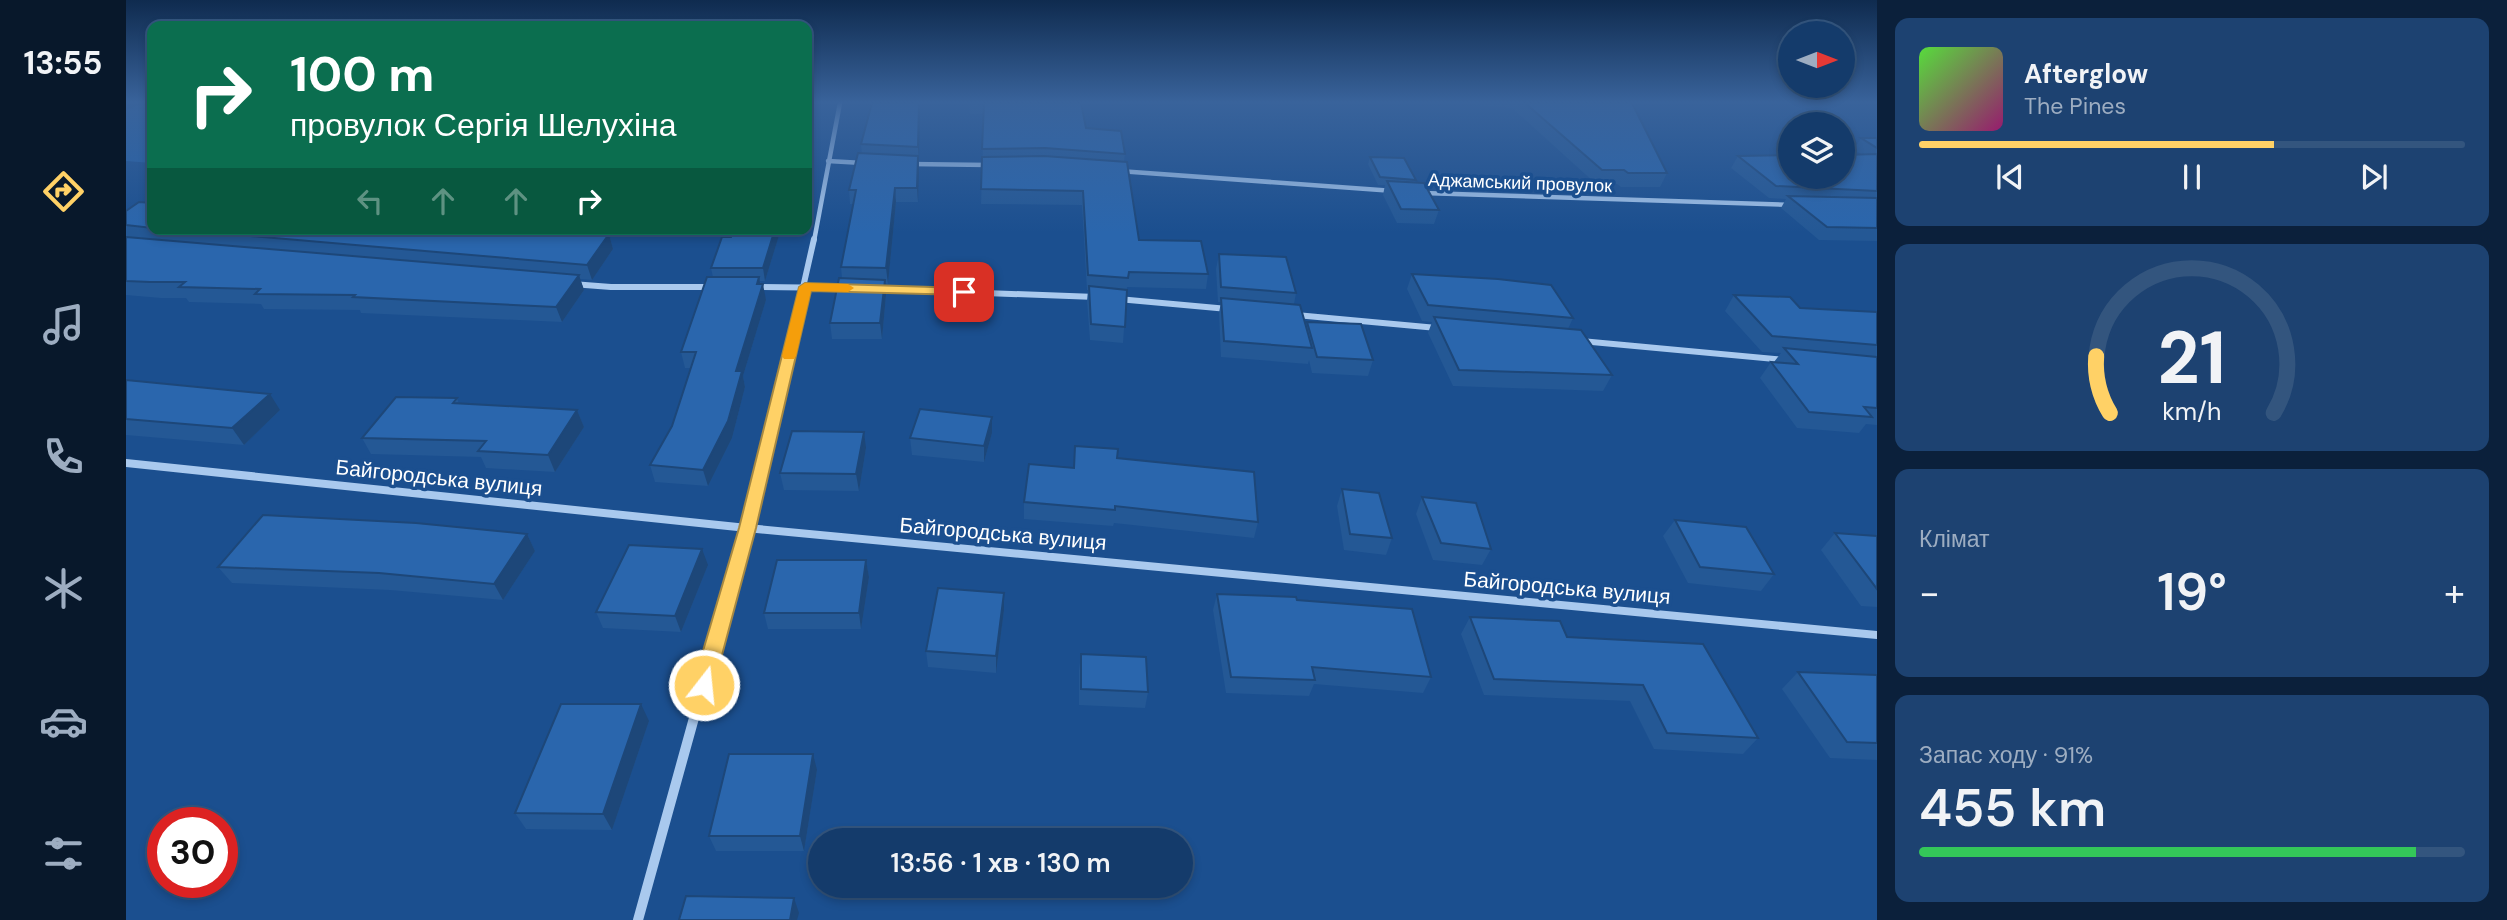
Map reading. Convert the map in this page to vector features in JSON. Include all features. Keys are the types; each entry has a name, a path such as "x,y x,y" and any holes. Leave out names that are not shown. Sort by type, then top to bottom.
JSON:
{"street":[{"path":"638,920 747,528 805,287 831,146"},
{"path":"828,161 867,163"},
{"path":"907,164 1002,165"},
{"name":"Аджамський провулок","path":"1113,170 1399,191"},
{"name":"Аджамський провулок","path":"1413,192 1799,205"},
{"path":"557,282 611,287 722,287"},
{"path":"750,287 847,288"},
{"path":"875,289 1069,294 1236,310"},
{"path":"1292,315 1445,329"},
{"path":"1571,340 1793,361"},
{"name":"Байгородська вулиця","path":"126,463 747,528 1877,635"}],"shaded area":[{"path":"126,146 147,146 147,163 126,161"}],"building":[{"path":"982,146 1124,146 1125,154 1045,148 982,149"},
{"path":"1574,146 1653,146 1667,173 1628,173 1624,170 1602,170"},
{"path":"858,153 918,156 917,188 895,188 886,268 841,267 856,190 849,190"},
{"path":"1877,154 1877,191 1837,189 1855,189 1855,155"},
{"path":"1778,155 1778,186 1776,186 1738,156"},
{"path":"1044,156 1127,162 1139,240 1201,241 1208,274 1129,272 1128,278 1088,275 1083,191 981,189 982,157"},
{"path":"1370,157 1404,158 1416,180 1380,177"},
{"path":"1387,181 1424,183 1439,210 1401,209"},
{"path":"1788,196 1877,198 1877,228 1827,227"},
{"path":"139,202 147,203 147,227 126,225 126,211"},
{"path":"240,235 608,235 587,265"},
{"path":"773,235 763,268 711,268 722,237"},
{"path":"126,237 579,275 556,307 353,297 355,295 255,294 260,289 179,287 185,282 126,281"},
{"path":"1219,254 1286,257 1296,293 1221,287"},
{"path":"1412,274 1551,285 1573,318 1428,305"},
{"path":"707,277 759,277 757,284 763,284 736,371 742,371 728,421 703,470 650,465 672,426 696,352 681,352"},
{"path":"839,278 885,280 880,323 830,323"},
{"path":"1089,286 1127,290 1125,327 1091,324"},
{"path":"1734,295 1790,297 1800,308 1877,312 1877,345 1772,336"},
{"path":"1221,298 1300,305 1312,348 1224,341"},
{"path":"1434,317 1581,330 1612,375 1459,370"},
{"path":"1307,322 1361,324 1373,360 1317,357"},
{"path":"1784,348 1877,357 1877,408 1864,407 1872,417 1809,412 1771,362 1798,364"},
{"path":"126,380 270,394 232,428 126,419"},
{"path":"396,397 457,398 453,403 577,410 548,455 478,451 486,441 362,438"},
{"path":"920,409 992,417 984,446 910,438"},
{"path":"792,431 864,432 856,474 780,473"},
{"path":"1075,446 1118,449 1117,458 1254,472 1258,522 1115,506 1115,510 1024,502 1029,464 1074,468"},
{"path":"1342,489 1379,493 1392,538 1350,534"},
{"path":"1422,497 1476,503 1491,549 1441,543"},
{"path":"263,515 416,523 527,534 494,584 379,573 218,567"},
{"path":"1675,520 1746,527 1774,574 1700,567"},
{"path":"1835,533 1877,536 1877,589"},
{"path":"629,545 702,549 675,616 596,612"},
{"path":"777,560 866,560 859,613 764,613"},
{"path":"938,588 1004,593 996,656 926,651"},
{"path":"1217,594 1296,597 1297,600 1412,609 1431,677 1312,667 1315,680 1231,677"},
{"path":"1470,617 1560,621 1567,637 1703,644 1758,738 1667,733 1643,685 1494,679"},
{"path":"1081,654 1146,657 1148,692 1081,689"},
{"path":"1798,672 1877,675 1877,743 1847,742"},
{"path":"561,704 641,704 603,814 515,813"},
{"path":"729,754 813,754 800,836 709,836"},
{"path":"686,896 794,898 790,920 679,920"}],"slow traffic":[{"path":"789,356 805,287 848,288"}],"route":[{"path":"704,685 747,528 805,287 964,292"}]}
